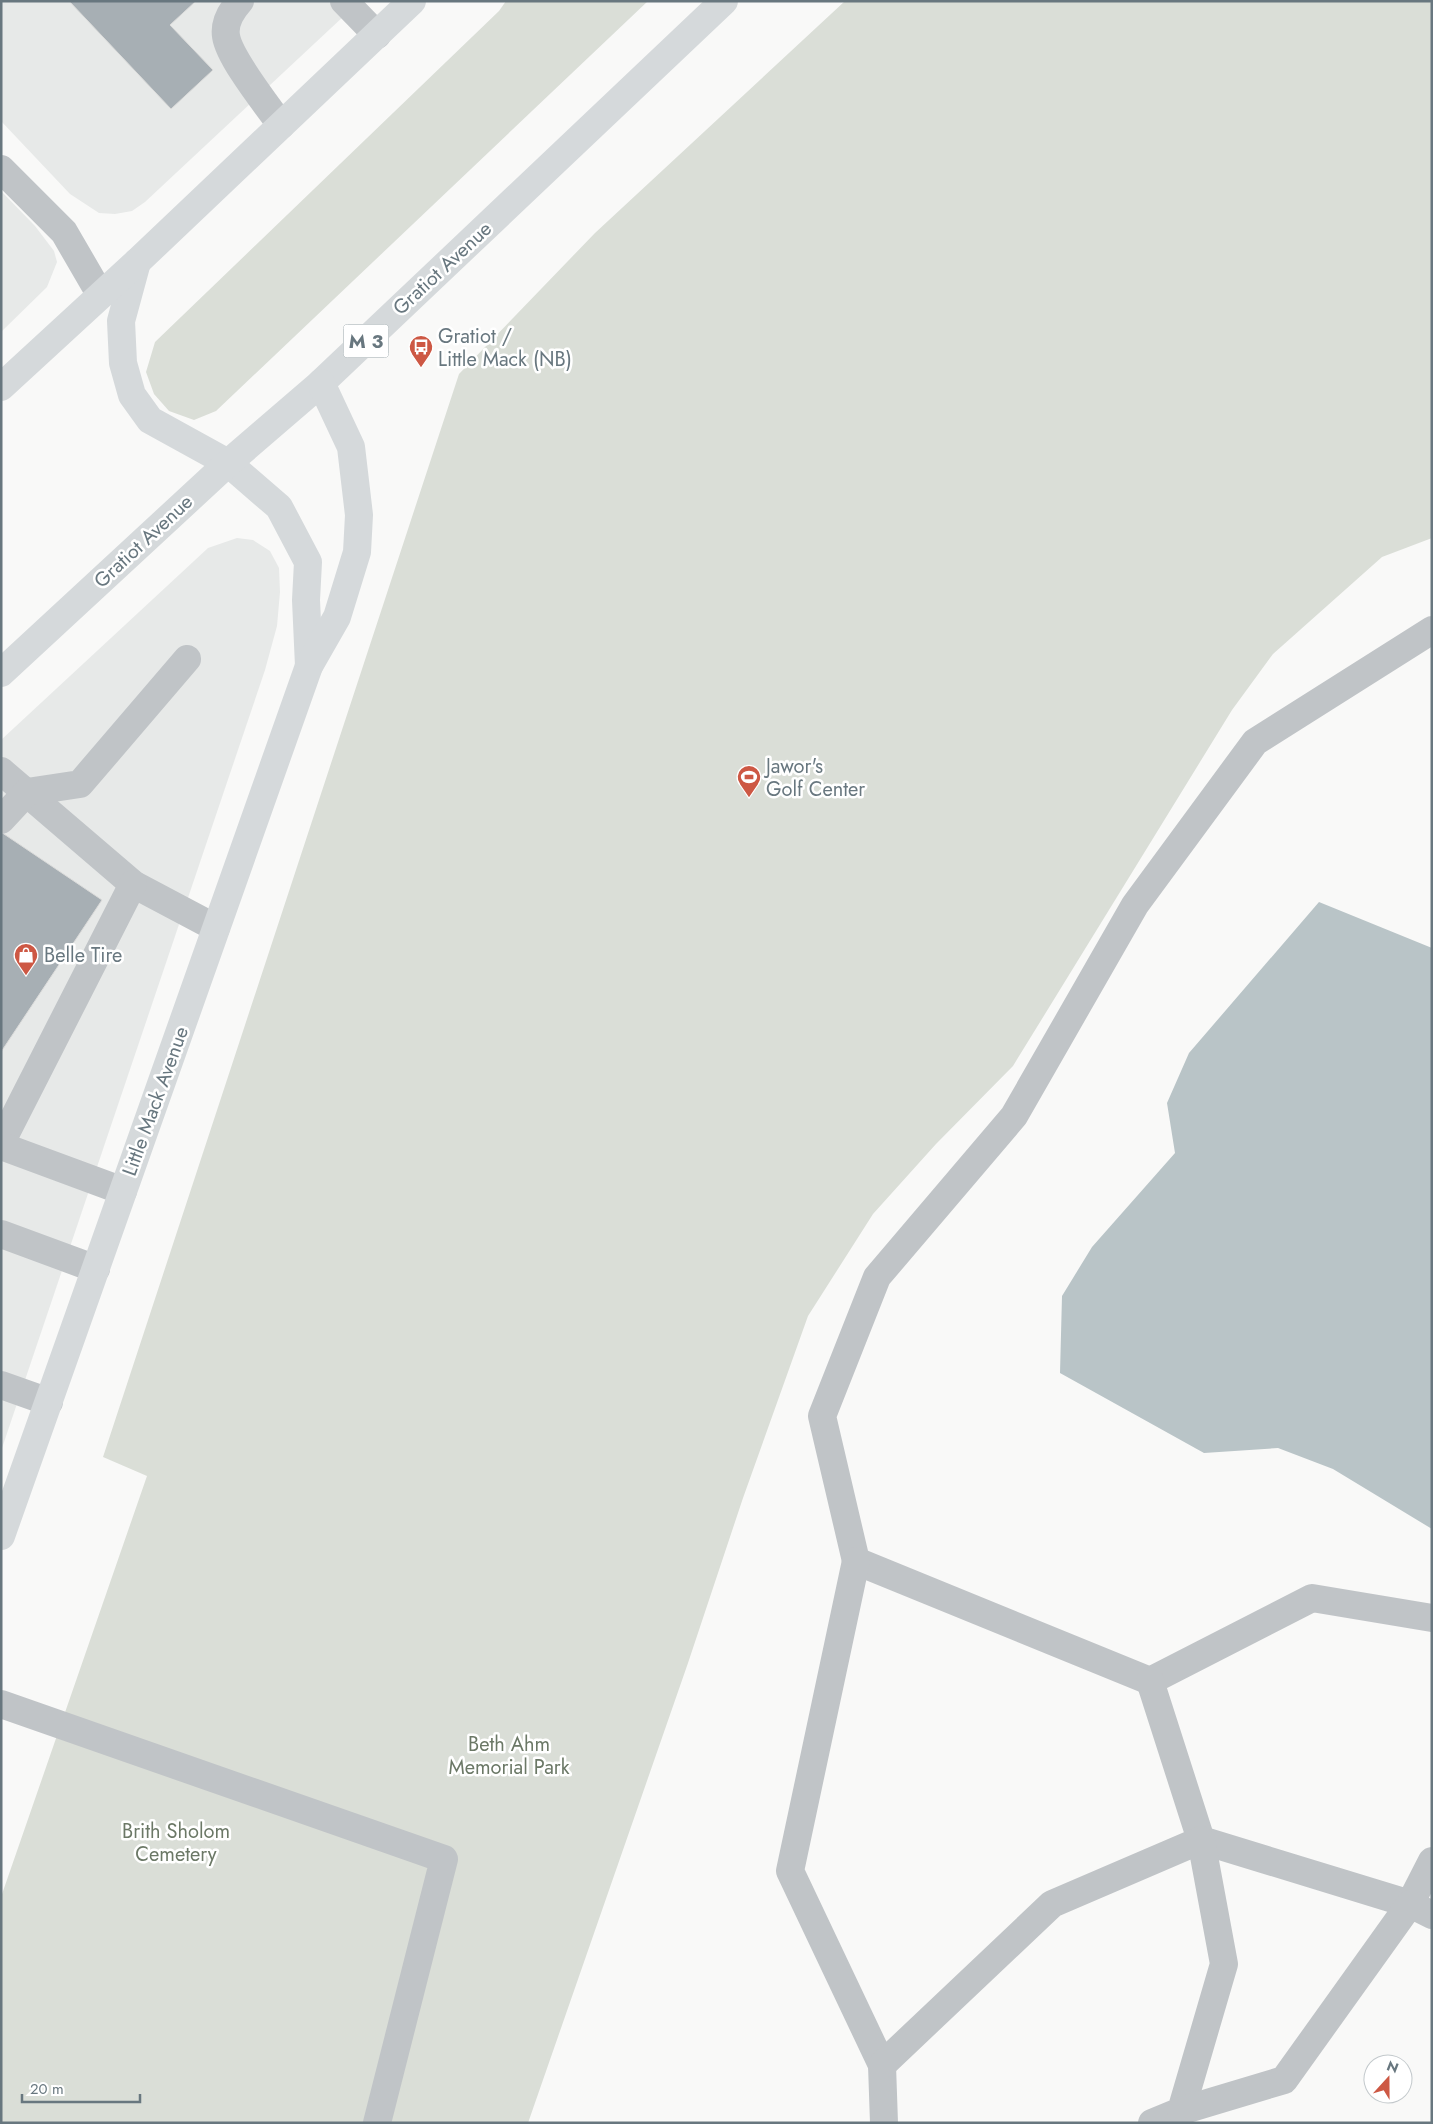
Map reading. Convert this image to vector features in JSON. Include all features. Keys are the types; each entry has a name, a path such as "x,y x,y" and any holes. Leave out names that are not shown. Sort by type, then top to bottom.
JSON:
{"main road":[{"path":"1,387 137,262 412,1"},
{"name":"Gratiot Avenue","path":"1,673 228,463 321,383 724,1"},
{"name":"Little Mack Avenue","path":"137,262 121,320 123,363 132,395 150,420 228,463 279,507 308,562 306,600 308,666"},
{"name":"Little Mack Avenue","path":"1,1536 9,1488 49,1402 308,666 337,617 357,552 359,514 351,447 321,383"}],"street":[{"path":"240,1 230,11 225,35 240,66 281,125"},
{"path":"344,1 377,35"},
{"path":"1,169 64,232 100,294"},
{"path":"884,2123 882,2065 790,1870 856,1561 822,1416 876,1277 1014,1116 1135,905 1255,742 1432,630"},
{"path":"1,820 27,792 80,784 187,659"},
{"path":"1,770 133,884 216,928"},
{"path":"123,1191 1,1145 133,884"},
{"path":"1,1234 96,1269"},
{"path":"1,1385 49,1402"},
{"path":"856,1561 1150,1681 1312,1598 1432,1618"},
{"path":"1150,1681 1201,1840 1224,1964 1181,2111"},
{"path":"1,1704 444,1859 377,2123"},
{"path":"882,2065 1052,1904 1201,1840 1421,1910"},
{"path":"1152,2123 1181,2111 1284,2080 1421,1910 1432,1861"}],"shaded area":[{"path":"1,1 360,1 145,202 132,211 115,214 99,213 70,194 1,121"},
{"path":"1,191 35,226 54,251 57,262 47,287 1,332"},
{"path":"237,538 253,540 270,551 279,568 280,592 277,626 265,670 1,1451 1,740 208,548"},
{"path":"1319,902 1432,948 1432,1529 1333,1469 1278,1448 1204,1453 1060,1373 1062,1296 1092,1247 1175,1153 1167,1103 1189,1053"}],"green space":[{"path":"506,1 648,1 216,411 194,420 169,411 154,394 146,372 155,342 499,11"},
{"name":"Jawor's Golf Center","path":"845,1 1432,1 1432,538 1382,557 1273,654 1232,710 1013,1066 936,1144 873,1214 808,1316 743,1498 688,1663 528,2123 1,2123 1,1897 147,1476 103,1457 459,374 595,233"}],"building":[{"path":"69,1 196,1 170,25 213,70 171,109"},
{"name":"Belle Tire","path":"1,832 102,900 1,1052"}],"place":[{"name":"Gratiot / Little Mack (NB)","path":"421,368"},
{"name":"Jawor's Golf Center","path":"749,798"},
{"name":"Belle Tire","path":"26,976"}],"park label":[{"name":"Beth Ahm Memorial Park","path":"509,1756"},
{"name":"Brith Sholom Cemetery","path":"176,1842"}]}
